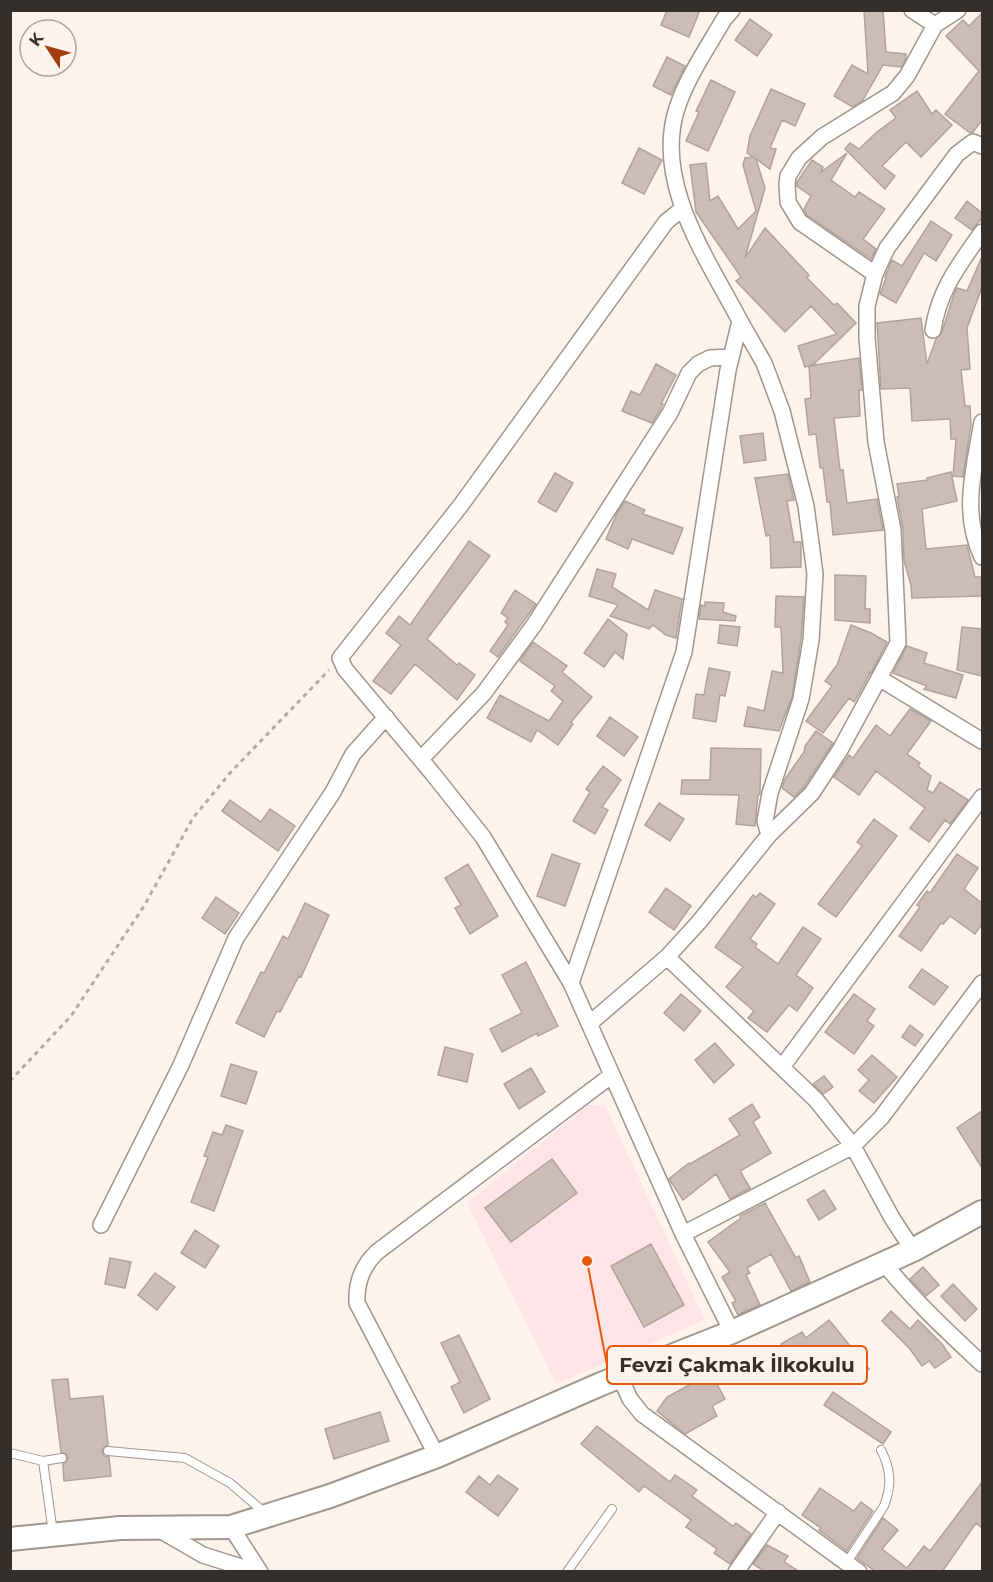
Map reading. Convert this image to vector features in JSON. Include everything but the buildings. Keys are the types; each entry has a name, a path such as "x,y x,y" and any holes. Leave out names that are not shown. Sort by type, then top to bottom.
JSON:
{"main road":[{"path":"10,1539 120,1528 231,1527 330,1496 437,1456 620,1377 732,1332 913,1250 982,1212"}],"street":[{"path":"732,10 724,19 683,91 671,138 671,163 682,209 764,363 782,411 806,506 815,574 812,640 801,699 770,793 765,821 769,835"},
{"path":"912,10 935,25"},
{"path":"875,274 800,222 788,202 788,176 799,158 822,137 893,93 907,76 935,25 958,10"},
{"path":"589,1024 667,957 699,922 769,835 812,793 840,750 898,643 893,530 876,442 867,338 867,306 875,274 886,248 957,154 973,142 982,146"},
{"path":"682,209 666,222 461,505 340,658 345,669 483,837 571,984 683,1234 732,1332"},
{"path":"933,330 945,288 982,232"},
{"path":"571,984 684,652 731,357 740,321"},
{"path":"421,759 484,693 534,625 669,413 689,373 698,364 710,358 731,357"},
{"path":"982,422 969,507 974,535 982,557"},
{"path":"879,678 982,741"},
{"path":"101,1225 181,1065 236,938 333,792 353,754 386,717"},
{"path":"782,1068 982,797"},
{"path":"667,957 816,1100 853,1146 892,1218 913,1250"},
{"path":"683,1234 853,1146 881,1118 982,983"},
{"path":"437,1456 357,1303 360,1275 370,1258 377,1252 612,1075"},
{"path":"884,1263 900,1284 982,1364"},
{"path":"620,1377 630,1399 642,1414 853,1567"},
{"path":"736,1572 778,1512"},
{"path":"155,1527 203,1555 259,1572"},
{"path":"231,1527 259,1572"}],"lane":[{"path":"853,1567 885,1506 888,1495 890,1473 881,1450"},
{"path":"108,1451 185,1458 230,1483 267,1515"},
{"path":"10,1453 43,1461 62,1458"},
{"path":"43,1461 53,1534"},
{"path":"567,1572 612,1509"}],"path":[{"path":"10,1081 71,1016 144,906 193,818 230,773 340,658"}],"shaded area":[{"path":"588,1105 605,1105 705,1320 556,1384 467,1203"}],"place":[{"name":"Fevzi Çakmak İlkokulu","path":"587,1261"}]}
